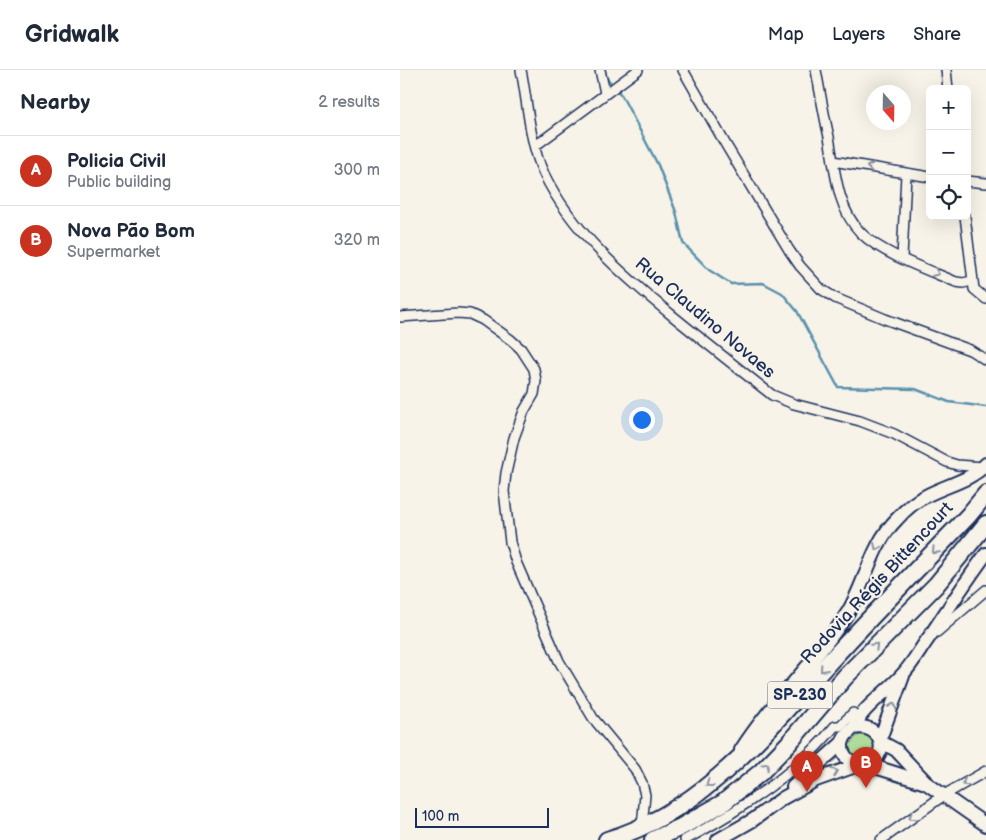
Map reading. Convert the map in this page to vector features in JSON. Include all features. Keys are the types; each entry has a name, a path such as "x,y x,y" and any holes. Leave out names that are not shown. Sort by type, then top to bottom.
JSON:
{"highway":[{"name":"Rodovia Régis Bittencourt","path":"607,840 642,826 668,812 711,783 730,767 780,718 832,659 968,516 986,494"},
{"name":"SP-230","path":"653,840 681,827 723,803 761,772 788,744 844,677 936,585 984,526"}],"street":[{"name":"Rua Claudino Novaes","path":"521,70 535,146 544,172 558,200 580,228 643,292 772,396 794,404 860,421 894,434 952,464 968,467 985,467"},
{"path":"600,70 608,91"},
{"path":"535,146 638,70"},
{"path":"683,70 789,250 800,266 821,289 835,298 885,319 970,350 986,360"},
{"path":"816,70 833,161 844,206 851,221 862,234 878,246 902,258 956,282 972,281"},
{"path":"946,70 948,85"},
{"path":"833,161 926,176"},
{"path":"902,258 906,174"},
{"path":"971,181 986,183"},
{"path":"965,220 974,289 986,299"},
{"path":"400,317 458,313 470,314 511,340 521,349 534,369 536,380 534,394 524,411 514,438 506,473 504,491 510,542 516,562 559,661 593,718 635,769 642,783 645,795 642,826"},
{"path":"730,767 753,731 832,635 848,612 882,537 895,521 908,508 925,496 985,467"},
{"path":"926,783 851,762 842,750 842,743 844,737 863,713 904,673 986,554"},
{"path":"927,640 986,590"},
{"path":"718,840 753,820 783,798 816,780 873,761 878,756 880,741 904,673"},
{"path":"685,840 741,808 821,744 835,726 840,726 853,713"},
{"path":"853,728 861,726 875,732 880,741 903,756 926,783 986,825"},
{"path":"783,798 842,743"},
{"path":"881,840 944,795 986,772"}],"green space":[{"path":"873,734 875,751 869,755 862,756 847,755 848,746 857,736"}],"waterway":[{"path":"605,70 606,77 622,96 658,165 676,212 683,243 709,270 731,284 763,283 782,293 797,311 838,387 915,389 949,402 986,407"}],"place":[{"name":"Nova Pão Bom","path":"866,788"},
{"name":"Policia Civil","path":"807,792"}]}
